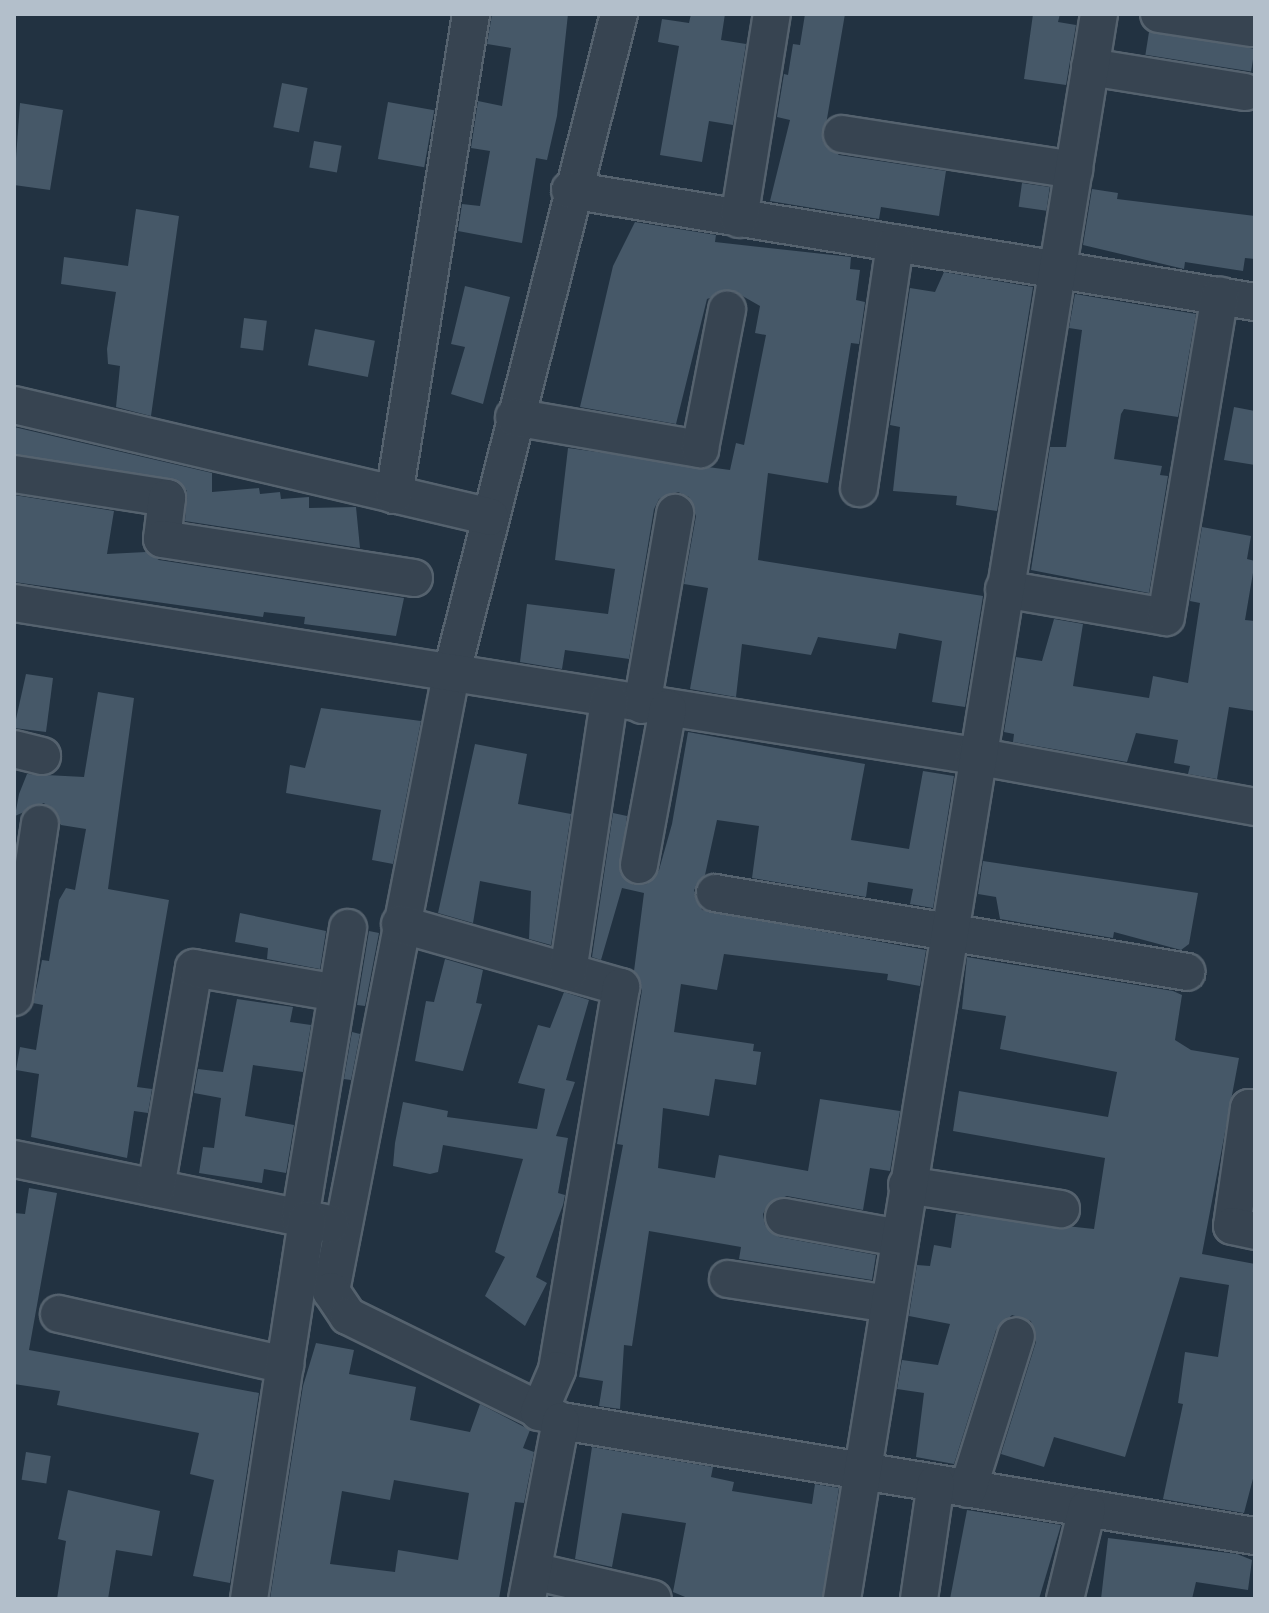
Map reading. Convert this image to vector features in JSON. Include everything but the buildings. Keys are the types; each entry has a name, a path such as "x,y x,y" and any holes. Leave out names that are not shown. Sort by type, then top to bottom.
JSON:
{"street":[{"path":"394,495 471,14"},
{"path":"249,1599 285,1365 316,1221 400,924 451,675 570,190 619,14"},
{"path":"739,219 772,14"},
{"path":"842,1599 946,930 1099,14"},
{"path":"1159,14 1251,28"},
{"path":"1090,67 1245,92"},
{"path":"842,134 1074,170"},
{"path":"570,190 1255,302"},
{"path":"859,488 895,245"},
{"path":"1004,589 1166,617 1220,296"},
{"path":"514,417 700,449 727,310"},
{"path":"14,405 490,517"},
{"path":"14,474 167,498 162,539 414,578"},
{"path":"568,972 640,705 675,513"},
{"path":"14,603 975,756 1255,807"},
{"path":"639,865 640,705"},
{"path":"14,997 40,824"},
{"path":"715,893 1186,972"},
{"path":"400,924 621,987 557,1370 530,1585 653,1599"},
{"path":"348,928 337,993 316,1221 330,1278 348,1316 550,1416 1255,1536"},
{"path":"156,1188 194,968 337,993"},
{"path":"1255,1109 1249,1108 1232,1226 1255,1231"},
{"path":"14,1159 316,1221"},
{"path":"907,1185 1061,1209"},
{"path":"784,1217 899,1238"},
{"path":"728,1279 889,1304"},
{"path":"59,1314 285,1365"},
{"path":"919,1599 952,1486 1016,1336"},
{"path":"1065,1599 1087,1509"}]}
